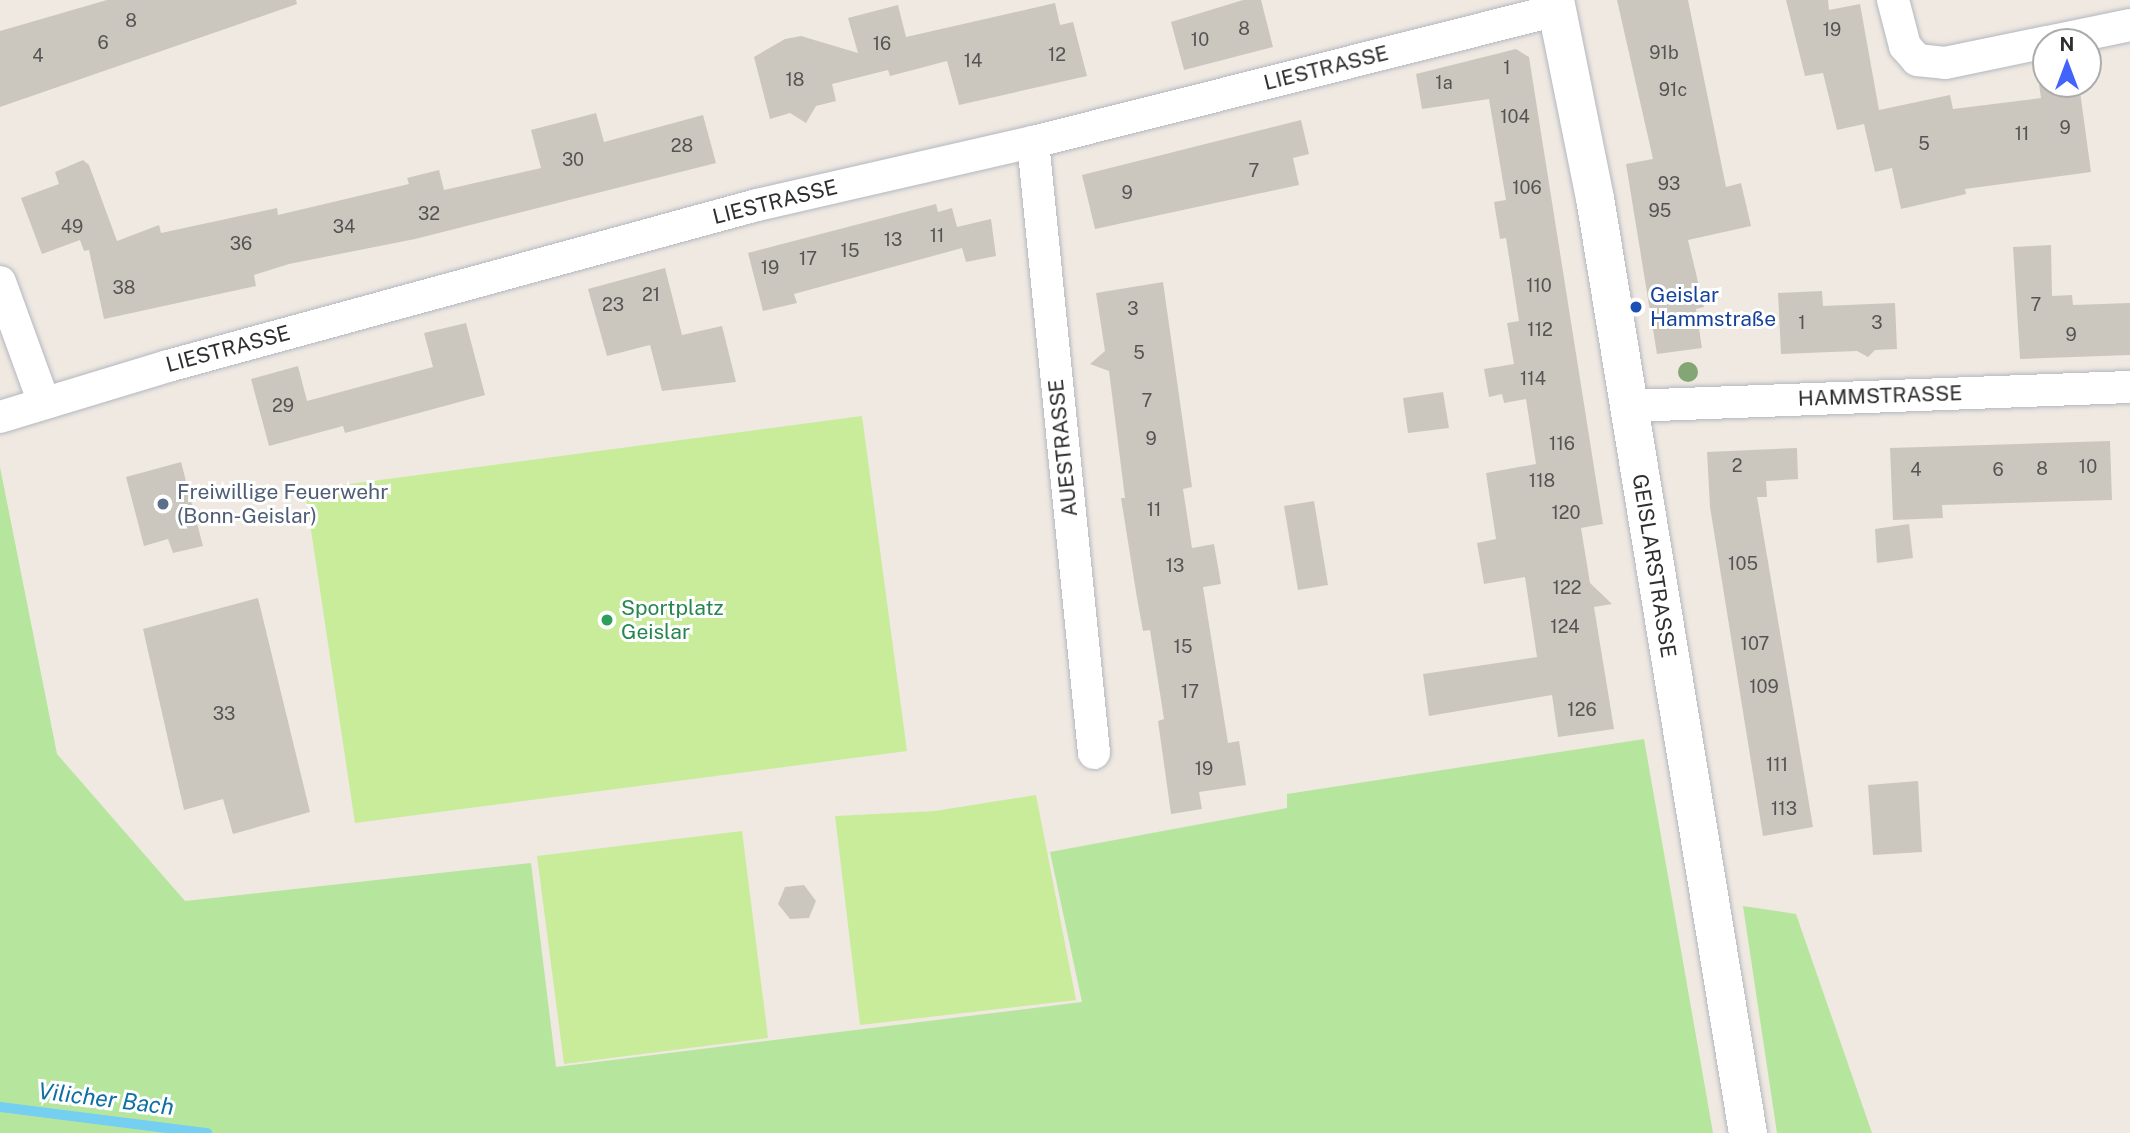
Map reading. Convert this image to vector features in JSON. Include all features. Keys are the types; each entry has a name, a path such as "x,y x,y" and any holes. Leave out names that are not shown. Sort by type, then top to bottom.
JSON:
{"street":[{"path":"1893,0 1905,46 1917,60 1945,63 2032,45"},
{"name":"LIESTRASSE","path":"0,417 44,402 757,205 1033,142 1556,5"},
{"name":"GEISLARSTRASSE","path":"1556,5 1588,155 1748,1133"},
{"path":"2102,31 2130,25"},
{"name":"AUESTRASSE","path":"1033,142 1094,753"},
{"path":"0,282 44,402"},
{"name":"HAMMSTRASSE","path":"1630,406 2130,387"}],"green space":[{"name":"Sportplatz Geislar","path":"862,416 907,751 355,823 305,490"},
{"path":"0,467 57,754 185,901 531,863 556,1067 1082,1002 1050,852 1287,808 1287,794 1644,739 1713,1133 0,1133"},
{"path":"1036,795 1076,1000 860,1025 835,816 935,811"},
{"path":"742,831 768,1038 564,1064 537,856"},
{"path":"1743,906 1796,914 1872,1133 1777,1133"}],"building":[{"path":"107,0 296,0 297,4 0,107 0,31"},
{"path":"1243,0 1261,0 1273,47 1184,70 1171,22"},
{"path":"1617,0 1688,0 1726,187 1741,183 1751,226 1688,240 1704,307 1696,309 1702,348 1657,354 1626,164 1653,159"},
{"path":"1786,0 1828,0 1829,10 1860,4 1879,110 1950,95 1953,109 2041,98 2081,98 2091,172 1965,189 1966,194 1901,209 1892,168 1875,172 1864,124 1837,130 1823,73 1805,76"},
{"path":"1055,3 1060,25 1073,22 1087,76 959,105 947,61 890,76 888,70 832,84 836,101 816,106 806,123 790,113 770,119 754,57 785,39 801,36 858,53 848,18 898,5 906,37"},
{"path":"1516,49 1529,57 1603,524 1581,528 1590,583 1612,604 1594,607 1614,729 1558,737 1552,695 1429,716 1423,674 1537,657 1525,577 1484,584 1477,543 1496,539 1486,473 1536,464 1526,399 1504,403 1502,394 1489,397 1484,369 1514,364 1507,323 1519,321 1506,238 1500,239 1494,202 1506,200 1489,99 1422,109 1416,74"},
{"path":"596,113 604,142 703,115 716,163 415,239 289,264 254,275 256,286 104,319 89,250 84,251 80,240 42,254 21,198 59,184 55,172 83,160 89,165 117,241 159,225 161,233 277,208 278,215 409,184 407,178 439,170 444,190 541,168 531,130"},
{"path":"1301,120 1309,154 1293,158 1299,185 1095,229 1082,175"},
{"path":"936,204 938,212 952,208 957,227 991,219 996,256 966,262 962,248 794,294 797,303 763,311 748,253"},
{"path":"2051,245 2052,296 2072,295 2073,305 2130,303 2130,355 2020,359 2013,247"},
{"path":"665,268 682,335 722,326 736,382 662,391 650,345 607,356 588,289"},
{"path":"1163,282 1192,487 1183,489 1192,548 1214,544 1221,584 1203,587 1228,743 1239,741 1246,785 1199,792 1202,809 1171,814 1158,721 1164,719 1150,630 1143,631 1121,498 1125,498 1109,371 1090,364 1105,351 1096,293"},
{"path":"1822,291 1823,306 1895,303 1897,349 1875,350 1868,357 1857,351 1781,354 1778,293"},
{"path":"466,323 485,395 345,433 343,426 269,446 251,379 298,366 307,401 433,367 424,333"},
{"path":"1443,392 1449,428 1408,433 1403,398"},
{"path":"2110,441 2112,500 1942,505 1943,518 1893,520 1890,448"},
{"path":"1797,448 1798,479 1766,481 1767,497 1757,497 1813,827 1763,836 1710,507 1707,452"},
{"name":"Freiwillige Feuerwehr (Bonn-Geislar)","path":"181,462 203,546 173,553 168,539 144,546 126,477"},
{"path":"1314,501 1328,585 1298,590 1284,506"},
{"path":"1909,524 1913,558 1877,563 1875,529"},
{"path":"258,598 310,812 233,834 223,799 184,810 143,629"},
{"path":"1918,781 1922,852 1873,855 1868,785"},
{"path":"804,885 816,901 809,918 790,919 778,904 785,887"}],"waterway":[{"name":"Vilicher Bach","path":"0,1107 207,1133"}],"place":[{"name":"Geislar Hammstraße","path":"1636,307"},
{"name":"Freiwillige Feuerwehr (Bonn-Geislar)","path":"163,504"},
{"name":"Sportplatz Geislar","path":"607,620"}]}
